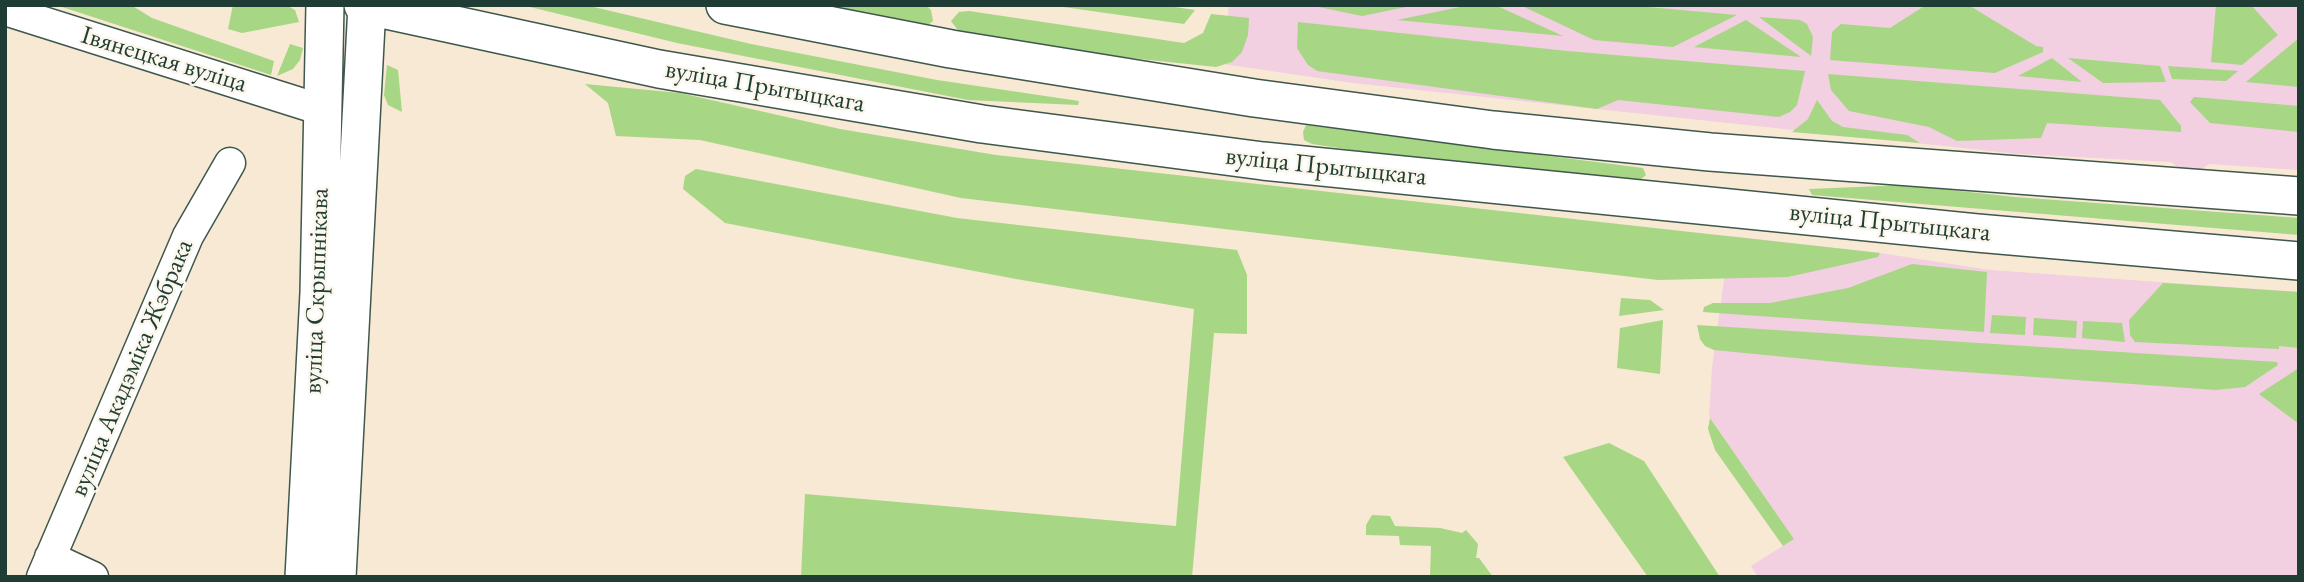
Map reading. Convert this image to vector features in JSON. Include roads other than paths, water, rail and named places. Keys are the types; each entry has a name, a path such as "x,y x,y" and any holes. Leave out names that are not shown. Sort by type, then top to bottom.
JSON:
{"main road":[{"name":"вуліца Скрыпнікава","path":"304,577 319,293 326,5"},
{"path":"725,5 951,49 1254,98 1493,130 1710,152 2299,196"},
{"name":"вуліца Скрыпнікава","path":"337,577 365,6"},
{"name":"вуліца Прытыцкага","path":"365,6 659,69 982,124 1262,161 2299,261"},
{"path":"1681,202 1668,183 1672,168 1684,159 1710,152"}],"street":[{"name":"Івянецкая вуліца","path":"5,10 322,110"},
{"name":"вуліца Акадэміка Жэбрака","path":"46,567 188,236 230,163"},
{"path":"46,567 93,577"}]}
